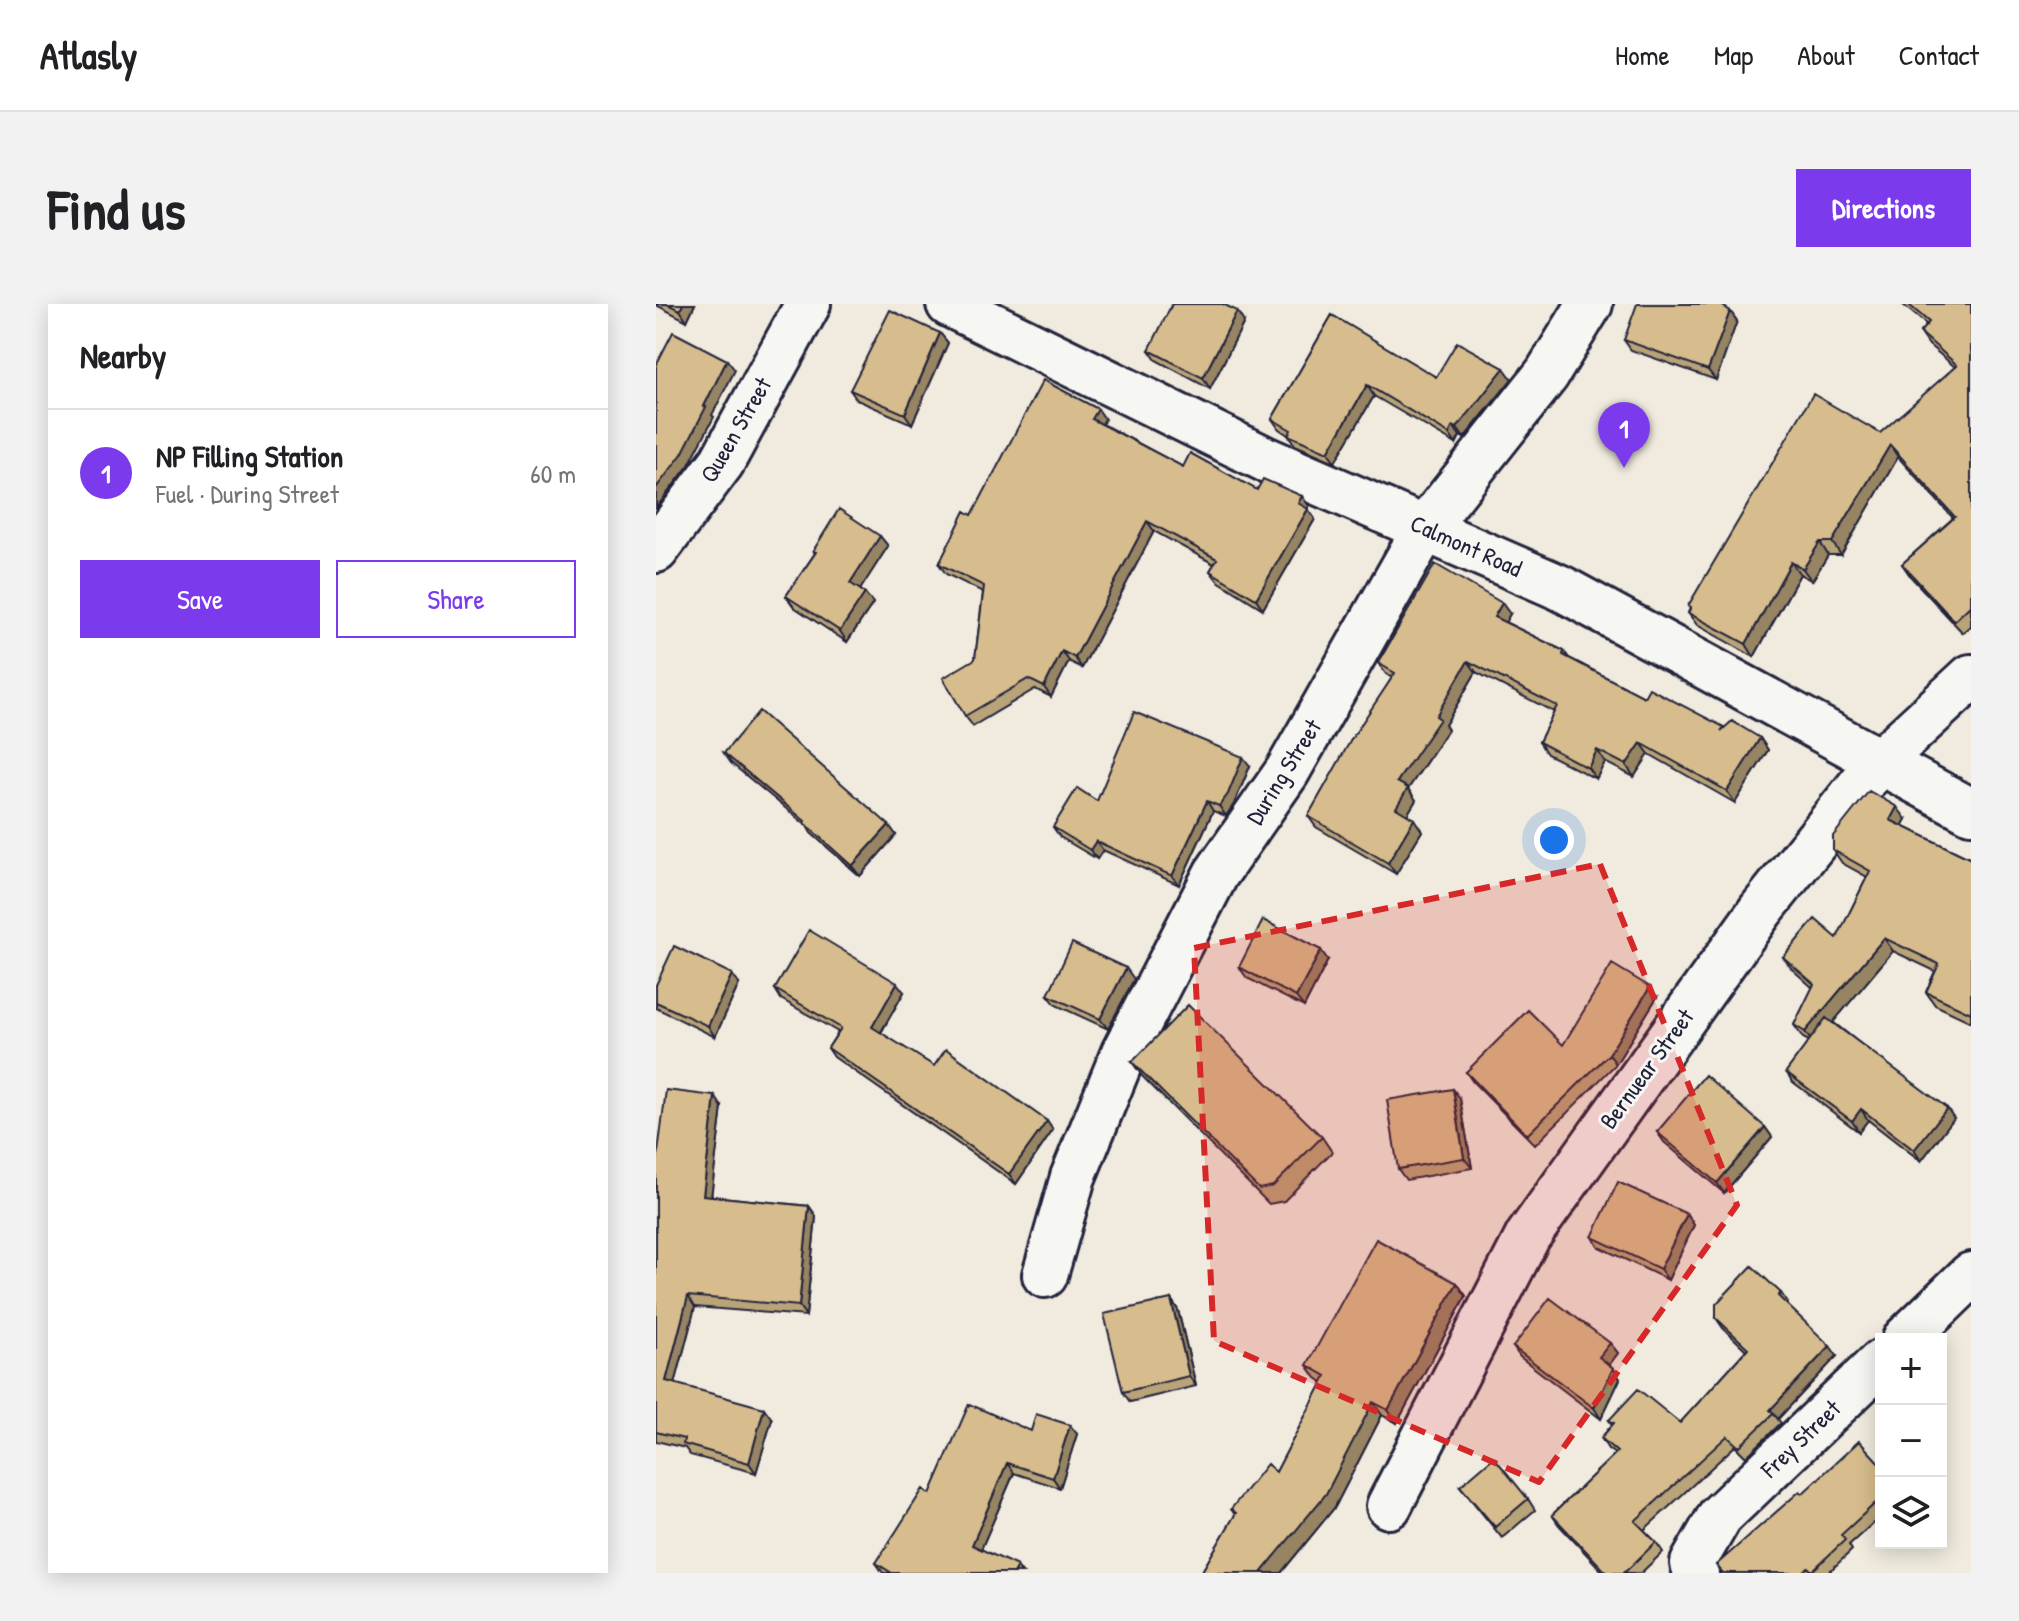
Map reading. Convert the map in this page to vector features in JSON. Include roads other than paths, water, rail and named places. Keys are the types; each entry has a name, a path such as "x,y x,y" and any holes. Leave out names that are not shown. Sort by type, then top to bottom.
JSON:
{"street":[{"name":"Queen Street","path":"656,550 722,462 808,304"},
{"name":"Calmont Road","path":"949,304 1267,460 1561,588 1971,811"},
{"name":"During Street","path":"1045,1275 1073,1177 1124,1052 1216,874 1287,772 1426,527 1547,374 1590,304"},
{"name":"Bernuear Street","path":"1389,1506 1528,1236 1761,910 1878,763 1971,677"},
{"path":"1911,1333 1971,1275"},
{"name":"Frey Street","path":"1696,1573 1693,1563 1720,1516 1875,1368"}],"place":[{"name":"NP Filling Station","path":"1624,468"}]}
